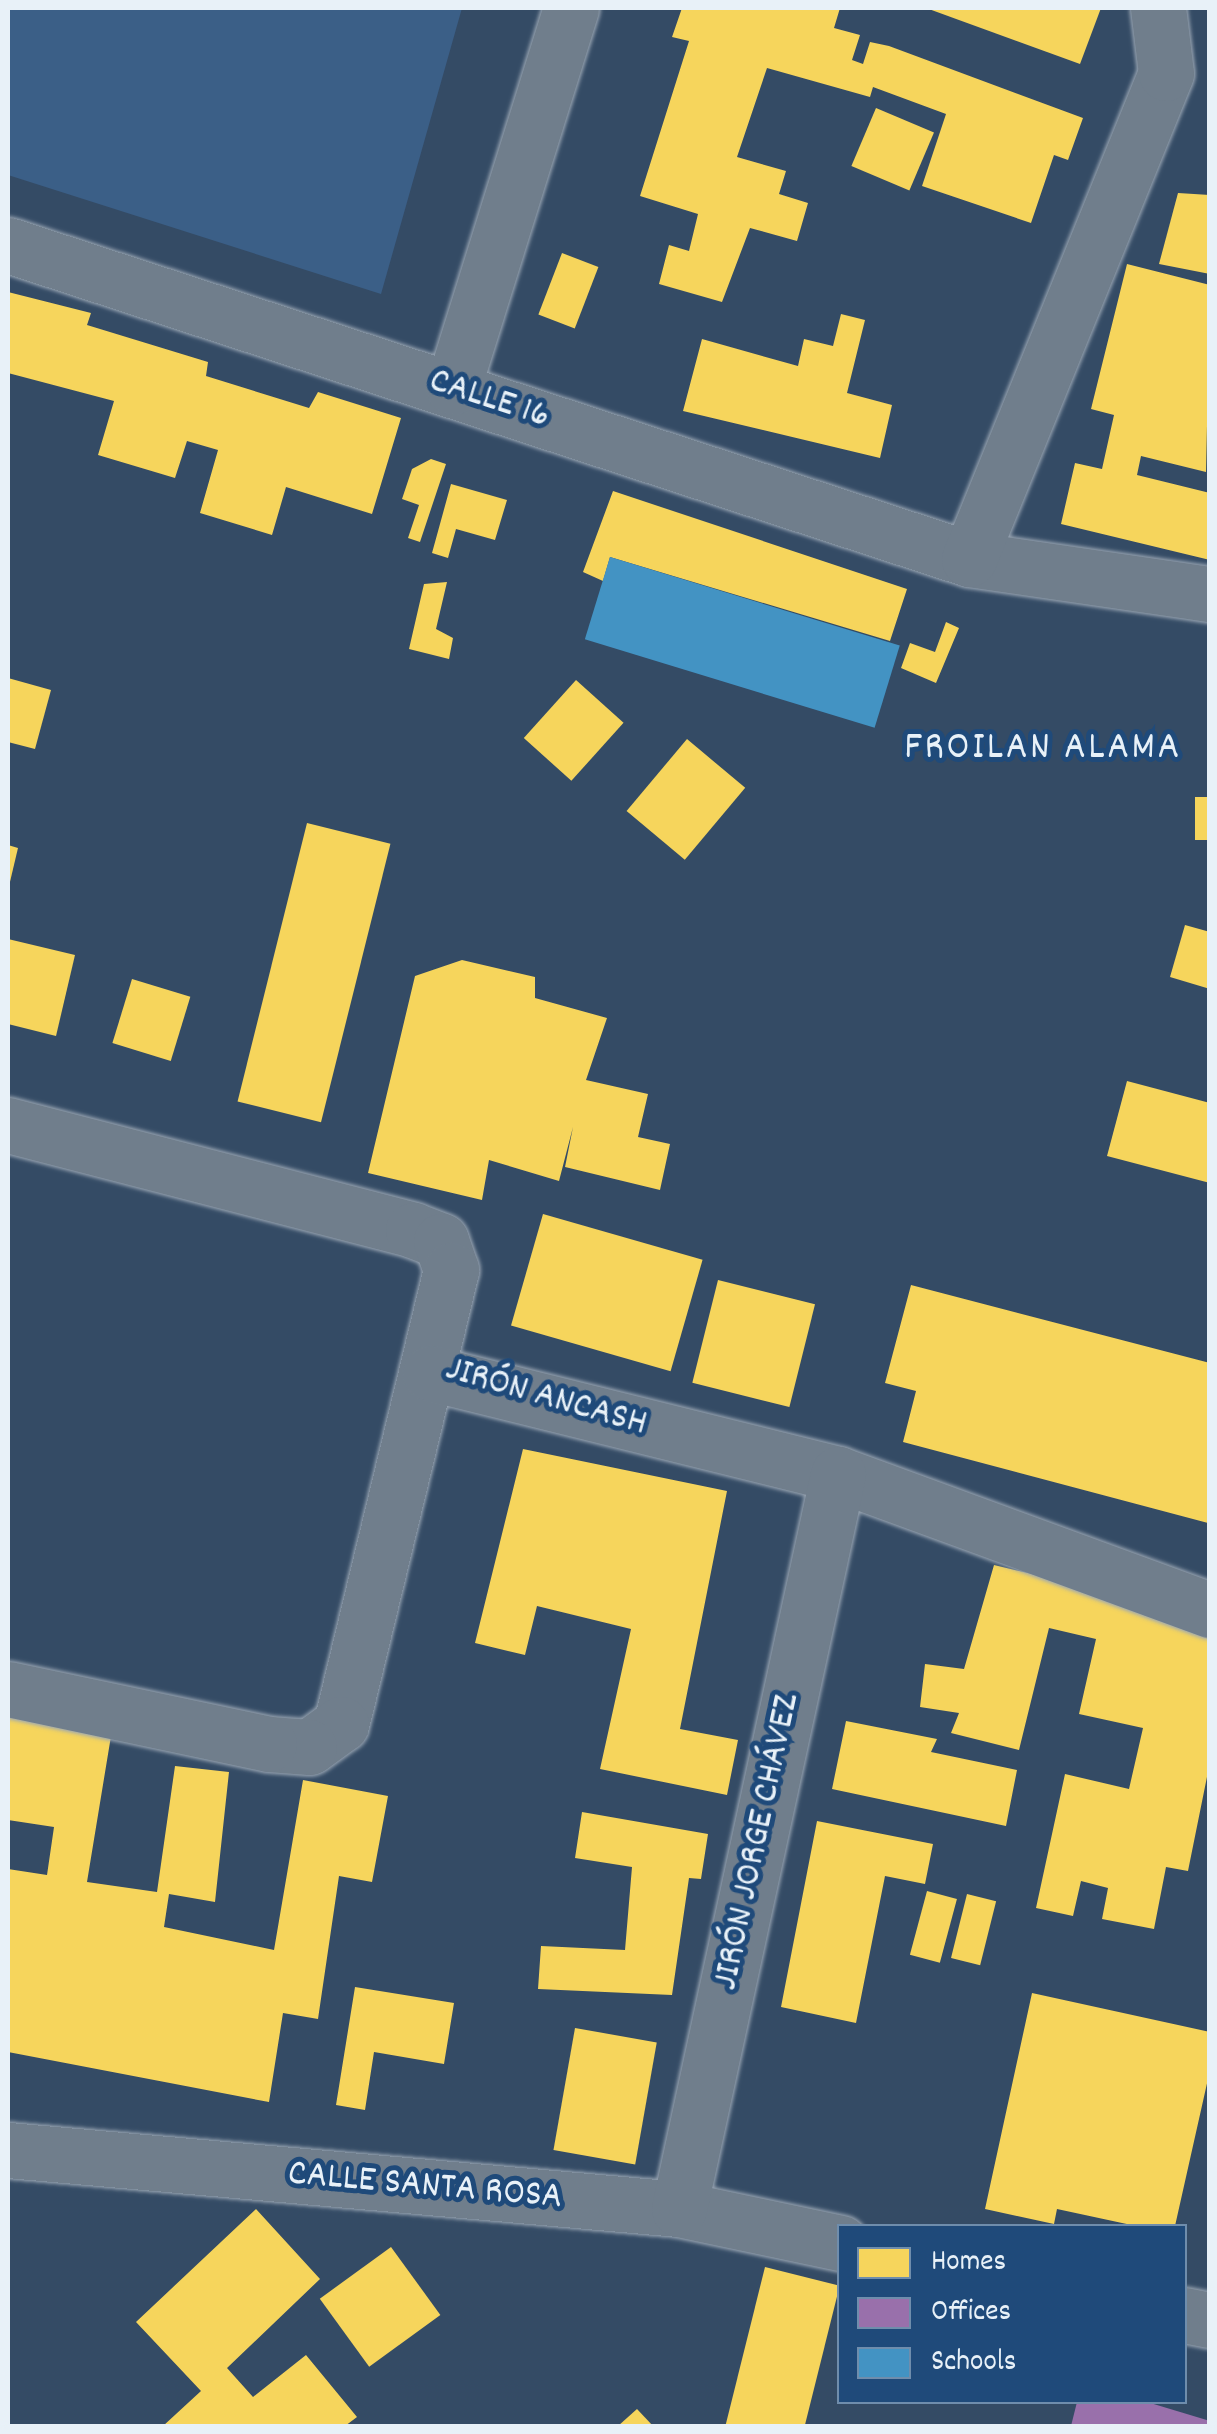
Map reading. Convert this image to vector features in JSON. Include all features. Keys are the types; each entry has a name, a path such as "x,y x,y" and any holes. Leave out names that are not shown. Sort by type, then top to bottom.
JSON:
{"street":[{"path":"453,388 572,8"},
{"path":"969,559 1188,68 1158,8"},
{"name":"CALLE 16","path":"8,244 969,559 1210,594"},
{"name":"JIRÓN ANCASH","path":"8,1125 441,1241 451,1270 430,1374 838,1474 1210,1610"},
{"path":"8,1689 269,1744 310,1747 341,1724 430,1374"},
{"name":"JIRÓN JORGE CHÁVEZ","path":"679,2209 838,1474"},
{"name":"CALLE SANTA ROSA","path":"8,2150 679,2209 837,2241"}],"shaded area":[{"path":"8,8 462,8 381,294 8,175"}],"building: Homes":[{"path":"682,8 840,8 834,28 860,35 852,60 863,64 870,42 889,46 1083,118 1068,160 1054,155 1031,223 922,186 946,114 873,87 870,97 767,68 737,157 786,171 779,194 808,203 797,241 750,228 722,302 659,284 669,245 689,251 698,214 640,196 689,41 672,37"},
{"path":"926,8 1101,8 1080,64"},
{"path":"876,108 934,133 909,191 851,166"},
{"path":"1178,193 1210,195 1210,274 1159,264"},
{"path":"562,253 598,267 575,329 538,315"},
{"path":"1127,264 1210,285 1206,472 1141,456 1137,475 1210,493 1210,560 1061,524 1075,463 1102,469 1114,415 1091,409"},
{"path":"8,292 91,313 87,325 208,362 206,376 309,408 318,392 401,418 372,514 286,487 272,535 200,513 218,450 187,441 175,478 98,455 114,401 8,373"},
{"path":"841,314 865,320 847,393 892,405 880,458 683,411 702,339 798,366 804,339 833,346"},
{"path":"431,459 446,464 420,542 408,538 419,505 402,499 412,469"},
{"path":"451,484 507,500 495,540 456,529 448,558 432,553"},
{"path":"613,491 907,589 890,641 610,557 603,581 583,572"},
{"path":"447,582 436,629 453,638 449,659 409,649 424,584"},
{"path":"946,622 959,628 936,683 901,668 910,643 935,652"},
{"path":"8,678 51,690 35,749 8,742"},
{"path":"576,680 624,723 571,781 524,738"},
{"path":"687,739 745,788 685,860 627,811"},
{"path":"1195,797 1210,797 1210,840 1195,840"},
{"path":"307,823 390,844 321,1122 238,1101"},
{"path":"8,845 18,848 9,886 8,886"},
{"path":"1185,925 1210,932 1210,989 1170,977"},
{"path":"8,939 75,955 56,1036 8,1024"},
{"path":"462,960 535,977 535,998 607,1018 586,1080 648,1094 638,1137 670,1144 660,1190 565,1167 573,1127 559,1181 489,1160 482,1200 368,1173 415,976"},
{"path":"132,979 190,997 171,1061 112,1043"},
{"path":"1127,1081 1210,1103 1210,1183 1107,1156"},
{"path":"543,1214 703,1260 671,1371 511,1326"},
{"path":"718,1280 815,1304 789,1407 692,1383"},
{"path":"911,1285 1210,1363 1208,1523 903,1442 916,1391 885,1383"},
{"path":"523,1449 727,1491 680,1729 738,1740 727,1795 600,1769 631,1629 537,1606 525,1655 475,1643"},
{"path":"994,1565 1210,1616 1210,1762 1188,1871 1166,1867 1154,1929 1102,1919 1108,1888 1081,1881 1073,1916 1036,1908 1065,1774 1129,1789 1143,1728 1079,1714 1096,1639 1049,1628 1019,1750 951,1733 959,1713 920,1707 925,1664 964,1669"},
{"path":"8,1713 112,1730 87,1882 157,1892 175,1766 229,1772 215,1902 169,1894 164,1927 274,1950 303,1780 388,1796 372,1882 339,1876 318,2019 283,2013 269,2102 8,2052 8,1869 47,1875 54,1827 8,1820"},
{"path":"846,1721 937,1739 931,1752 1017,1770 1006,1826 832,1789"},
{"path":"582,1812 708,1834 701,1879 689,1878 672,1995 538,1989 541,1946 625,1950 632,1867 575,1858"},
{"path":"817,1821 933,1844 925,1884 885,1876 856,2023 781,2007"},
{"path":"927,1891 957,1899 940,1963 910,1955"},
{"path":"967,1894 996,1901 980,1965 951,1958"},
{"path":"355,1987 454,2003 444,2064 374,2052 365,2110 336,2105"},
{"path":"1032,1993 1210,2032 1210,2070 1175,2224 1127,2224 1057,2209 1054,2224 985,2209"},
{"path":"575,2028 657,2042 635,2165 553,2150"},
{"path":"256,2209 320,2279 227,2368 253,2397 306,2355 357,2417 345,2426 163,2426 201,2391 136,2322"},
{"path":"391,2247 440,2315 369,2367 320,2299"},
{"path":"765,2267 837,2285 805,2426 725,2426"},
{"path":"637,2409 653,2426 618,2426"}],"building: Offices":[{"path":"1076,2404 1154,2404 1210,2421 1210,2426 1071,2426"}],"building: Schools":[{"path":"610,557 900,646 875,728 585,639"}],"district":[{"name":"FROILAN ALAMA","path":"1043,750"}]}
